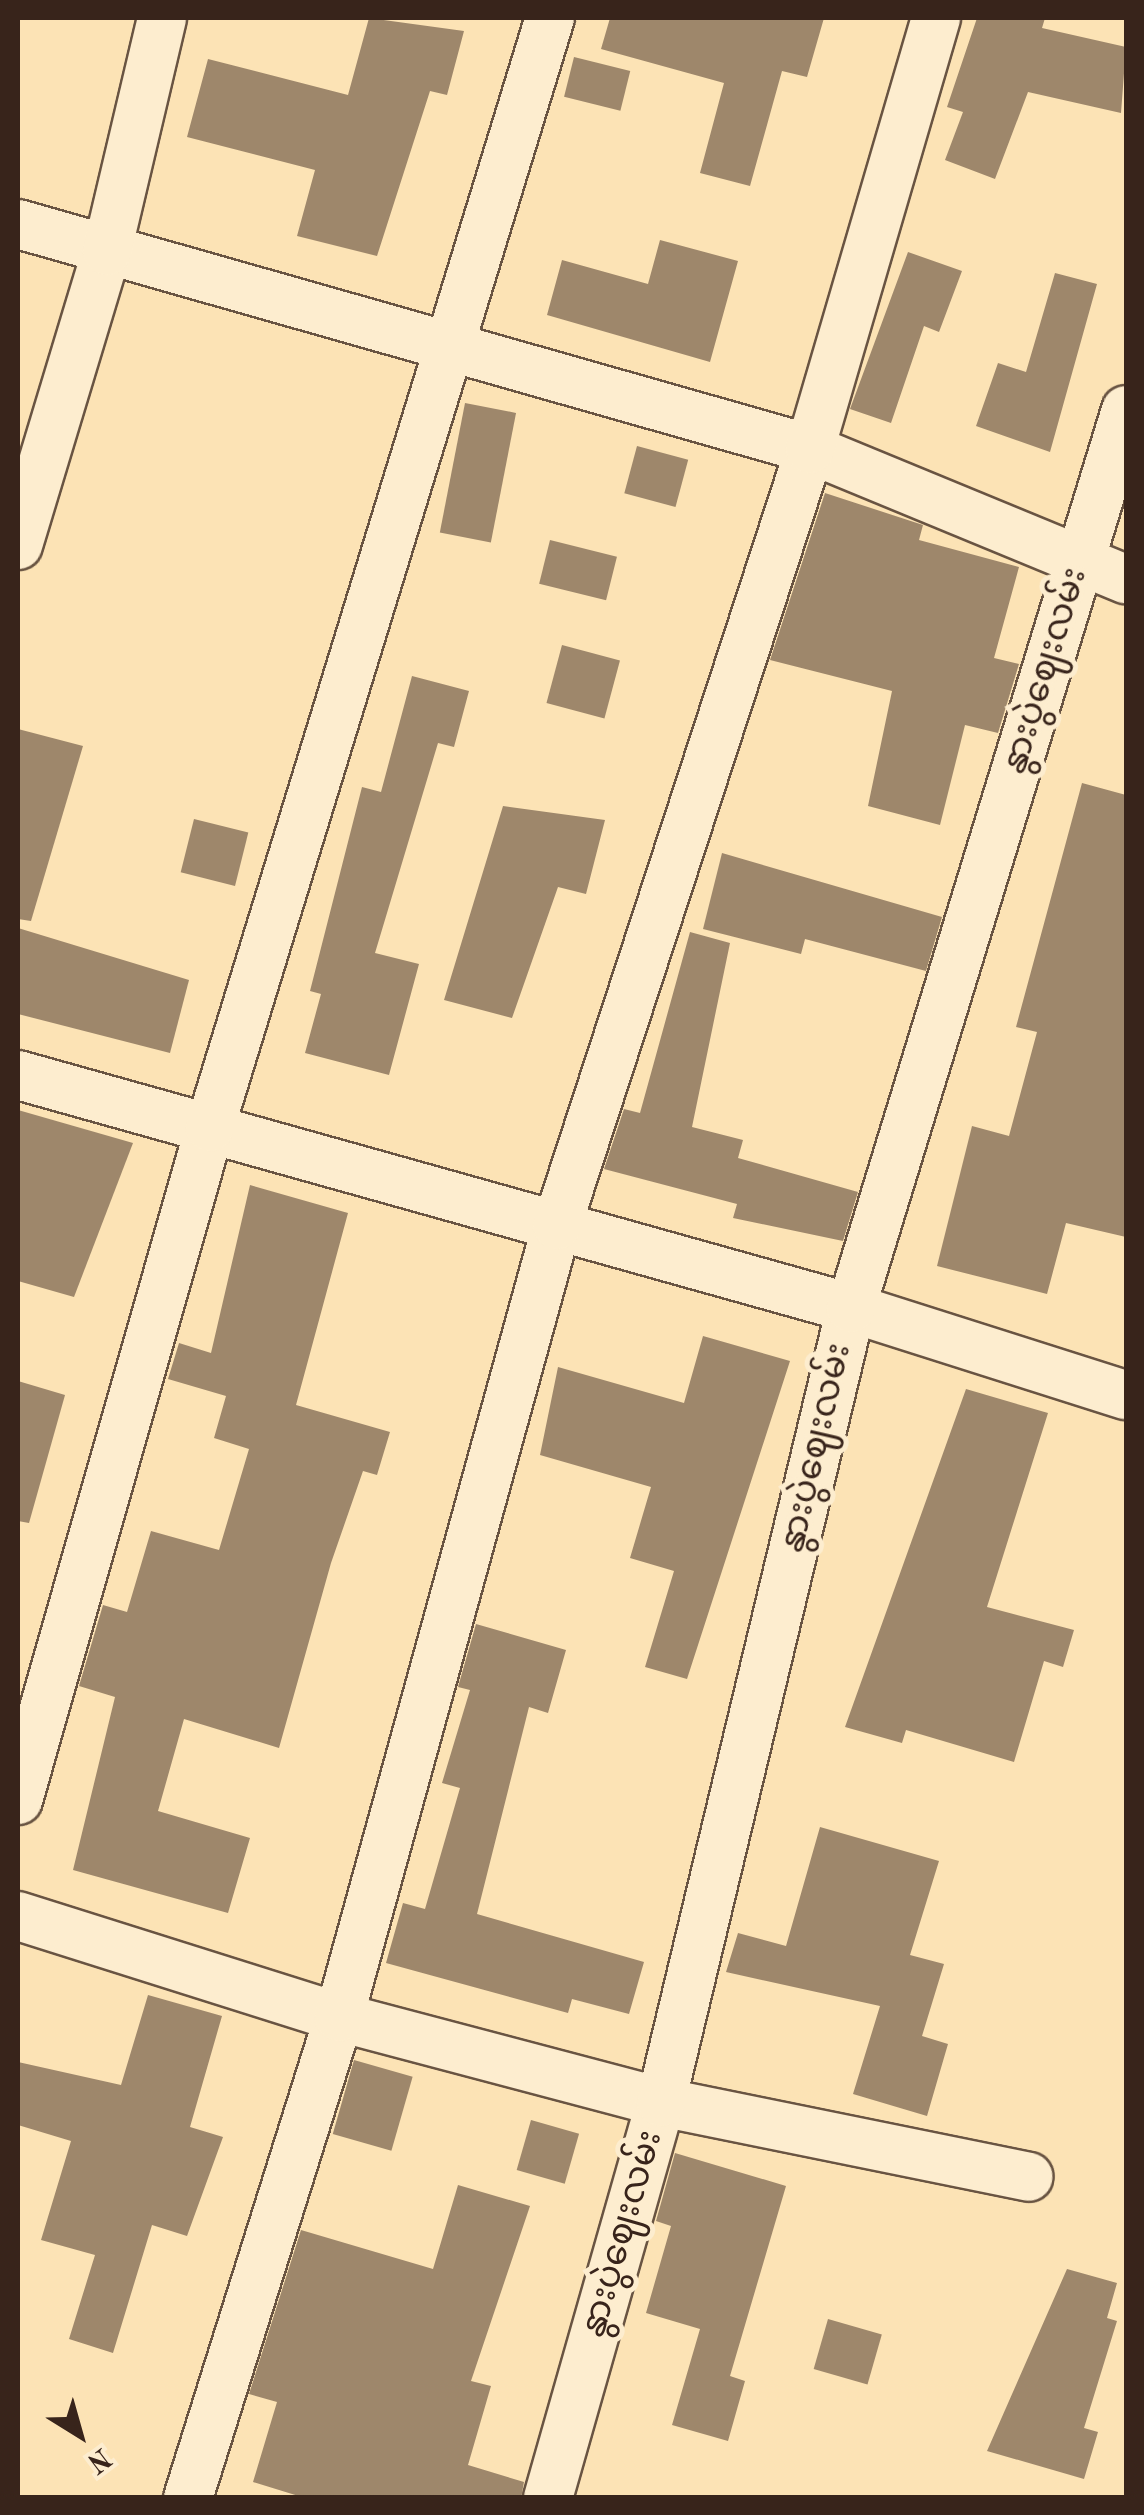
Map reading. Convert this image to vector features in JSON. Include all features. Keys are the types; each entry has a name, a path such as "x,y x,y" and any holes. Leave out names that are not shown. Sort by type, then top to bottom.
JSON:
{"street":[{"path":"18,546 107,252 162,18"},
{"path":"18,1800 210,1127 550,18"},
{"path":"188,2498 338,2017 558,1225 810,449 936,18"},
{"path":"18,224 107,252 452,344 810,449 1078,566 1126,579"},
{"name":"နွားပွဲဈေးလမ်း","path":"548,2498 661,2102 850,1308 1126,410"},
{"path":"18,1075 850,1308 1126,1395"},
{"path":"18,1916 338,2017 661,2102 1028,2178"}],"building":[{"path":"369,18 464,31 447,95 430,91 377,256 297,236 315,170 187,137 208,59 348,95"},
{"path":"610,18 824,18 807,77 782,71 750,186 700,173 724,83 601,49"},
{"path":"977,18 1045,18 1042,28 1126,47 1121,113 1028,92 995,179 945,160 963,112 947,107"},
{"path":"574,57 630,71 620,111 564,97"},
{"path":"660,240 738,261 710,362 547,315 562,260 648,284"},
{"path":"908,252 962,271 939,332 924,326 891,423 850,409"},
{"path":"1055,273 1097,284 1050,452 976,426 998,363 1026,372"},
{"path":"465,403 516,413 491,542 440,533"},
{"path":"637,446 688,460 676,507 624,493"},
{"path":"825,493 923,525 919,540 1019,567 994,658 1019,664 998,733 965,725 940,825 868,806 892,691 770,660"},
{"path":"550,540 617,557 606,600 539,584"},
{"path":"562,645 620,661 604,718 546,703"},
{"path":"412,676 469,691 454,747 438,743 375,953 419,964 389,1075 305,1053 321,994 310,991 362,787 381,792"},
{"path":"18,729 83,746 31,921 18,919"},
{"path":"1082,783 1126,795 1126,1237 1066,1223 1047,1294 937,1266 972,1126 1009,1136 1037,1032 1016,1027"},
{"path":"503,806 605,820 586,894 558,887 512,1018 444,1000"},
{"path":"194,819 248,833 235,886 181,872"},
{"path":"722,853 942,917 926,971 805,939 801,954 703,929"},
{"path":"18,928 189,980 170,1053 18,1014"},
{"path":"690,932 730,943 692,1127 743,1140 738,1158 858,1192 843,1241 733,1218 737,1204 604,1169 624,1109 640,1113"},
{"path":"18,1110 133,1143 74,1297 18,1281"},
{"path":"250,1185 348,1213 296,1405 390,1432 377,1475 363,1471 331,1563 279,1748 184,1719 158,1811 250,1838 228,1913 73,1870 115,1697 79,1686 103,1605 127,1612 151,1531 219,1550 249,1449 214,1438 226,1396 168,1379 179,1343 211,1353"},
{"path":"703,1336 790,1361 687,1679 645,1667 674,1571 630,1558 651,1487 540,1455 558,1367 684,1403"},
{"path":"18,1381 65,1395 29,1523 18,1521"},
{"path":"966,1389 1048,1413 987,1607 1074,1630 1063,1667 1044,1661 1014,1762 906,1730 902,1743 845,1727"},
{"path":"476,1624 566,1650 548,1713 529,1707 477,1914 644,1962 629,2014 572,1999 568,2013 386,1963 403,1903 425,1909 460,1788 442,1783 470,1690 458,1687"},
{"path":"820,1827 939,1861 910,1955 944,1964 922,2036 948,2044 927,2116 853,2094 880,2006 726,1972 738,1933 786,1946"},
{"path":"148,1995 222,2016 190,2127 223,2137 187,2236 152,2225 113,2353 69,2339 95,2255 41,2240 71,2141 18,2125 18,2062 121,2085"},
{"path":"354,2060 413,2077 391,2151 333,2134"},
{"path":"531,2120 579,2134 565,2184 517,2170"},
{"path":"675,2153 786,2186 730,2376 745,2381 728,2441 672,2425 700,2329 646,2313 671,2226 656,2221"},
{"path":"458,2185 530,2206 471,2381 491,2386 468,2465 524,2482 521,2498 305,2498 253,2482 277,2402 249,2394 301,2230 433,2269"},
{"path":"1067,2269 1117,2283 1107,2318 1117,2321 1084,2428 1098,2432 1084,2479 987,2451"},
{"path":"828,2319 882,2334 867,2384 814,2369"}]}
